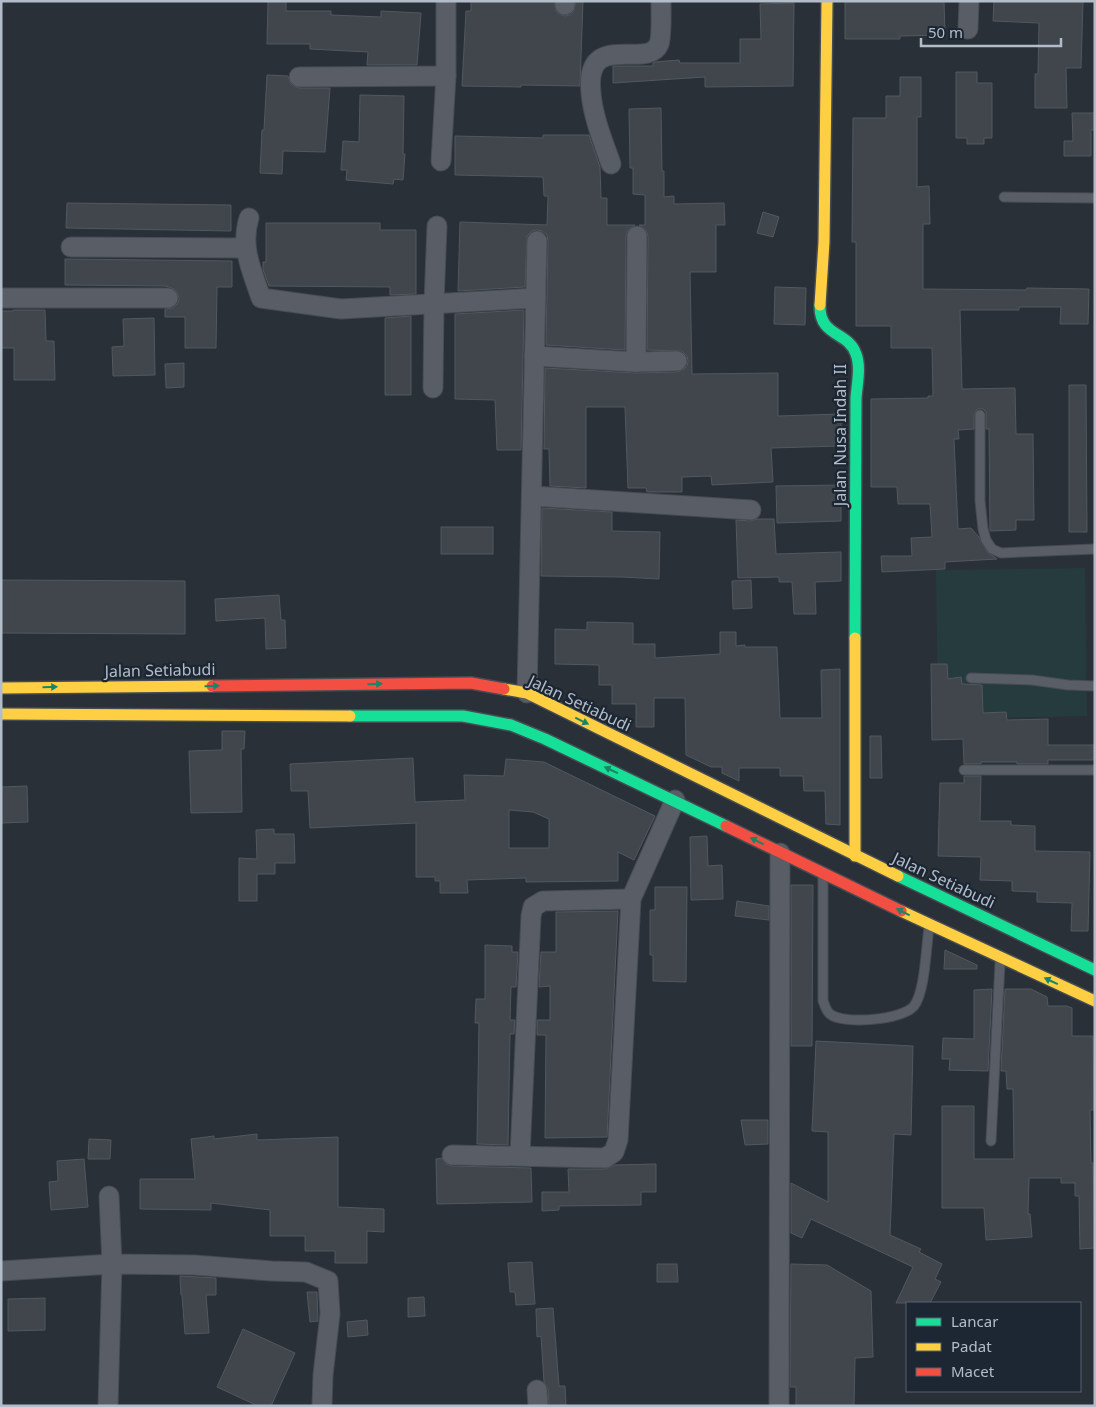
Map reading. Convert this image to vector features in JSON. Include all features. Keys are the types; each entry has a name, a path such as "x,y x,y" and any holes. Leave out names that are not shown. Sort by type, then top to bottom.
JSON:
{"main road":[{"name":"Jalan Nusa Indah II","path":"827,1 824,242 820,314 822,324 849,344 856,353 858,370 856,398 855,856"},
{"name":"Jalan Setiabudi","path":"1,688 471,683 527,693 855,856 1095,970"},
{"path":"1,714 464,716 511,725 675,800 930,926 1095,1001"}],"street":[{"path":"441,161 446,76 446,1"},
{"path":"611,164 597,122 590,92 592,72 598,60 604,56 646,53 653,50 659,44 661,1"},
{"path":"968,1 968,29"},
{"path":"299,76 446,76"},
{"path":"249,218 245,248 261,298 341,309 536,298"},
{"path":"433,388 437,226"},
{"path":"636,362 637,236"},
{"path":"527,693 537,241"},
{"path":"71,247 245,248"},
{"path":"1,298 168,298"},
{"path":"534,356 636,362 677,361"},
{"path":"532,496 751,510"},
{"path":"452,1155 604,1158 614,1152 618,1140 631,899 675,800"},
{"path":"779,1406 780,852"},
{"path":"520,1155 530,916 533,907 543,901 631,899"},
{"path":"108,1406 112,1264 109,1196"},
{"path":"1,1271 112,1264 194,1265 306,1272 328,1282 330,1314 322,1406"}],"lane":[{"path":"1004,197 1095,198"},
{"path":"980,415 980,501 986,540 992,548 1000,553 1095,549"},
{"path":"971,678 1032,680 1068,685 1095,686"},
{"path":"964,770 1095,770"},
{"path":"823,872 823,1000 826,1010 831,1016 849,1020 882,1019 913,1008 920,995 930,926"},
{"path":"991,1141 1000,958"}],"green space":[{"path":"1085,568 1087,716 938,719 936,570"}],"building":[{"path":"268,1 286,1 286,11 331,11 331,15 381,17 381,11 421,13 417,65 367,65 368,52 310,49 310,44 267,44"},
{"path":"471,1 554,1 556,11 565,16 570,15 574,11 576,1 583,1 580,86 462,86 466,11 471,11"},
{"path":"845,1 944,1 945,35 900,36 900,39 845,39"},
{"path":"994,1 1083,1 1081,68 1066,68 1067,108 1035,108 1035,74 1038,74 1039,23 993,21"},
{"path":"794,3 793,86 705,87 705,77 613,83 613,66 653,66 655,62 679,60 680,63 740,63 740,39 761,39 760,4"},
{"path":"956,72 977,72 977,83 992,83 992,138 984,138 984,144 967,144 967,138 956,138"},
{"path":"267,75 288,76 290,83 299,88 330,88 325,152 283,151 282,174 260,173"},
{"path":"900,77 921,77 921,117 917,117 917,187 929,186 930,224 923,224 923,289 1089,289 1088,324 1060,324 1061,307 1019,307 1019,310 960,310 962,389 1015,388 1016,434 1033,434 1034,520 1016,520 1016,530 990,531 989,429 986,429 986,412 983,409 977,409 974,415 974,429 958,430 959,439 954,439 958,529 971,528 979,537 987,552 997,559 945,562 945,569 882,572 881,556 912,556 911,538 932,537 930,504 898,504 897,487 871,487 871,399 928,398 928,396 933,396 932,348 891,348 891,326 856,326 856,242 852,242 853,118 886,118 886,96 900,96"},
{"path":"360,95 404,96 403,154 405,154 403,180 394,179 393,184 346,180 347,170 341,170 343,141 359,142"},
{"path":"661,108 664,197 674,196 674,204 724,203 725,225 716,225 716,272 690,272 692,374 778,373 778,416 841,414 841,446 771,448 773,482 712,485 711,476 682,477 682,492 647,492 646,488 628,488 625,407 586,407 586,488 550,486 549,449 544,449 545,368 636,373 677,372 687,366 687,356 682,351 647,350 648,236 646,230 639,225 645,225 645,195 633,194 633,168 630,168 629,109"},
{"path":"1072,113 1095,113 1095,130 1091,130 1091,156 1064,156 1064,141 1073,141"},
{"path":"543,135 589,135 600,167 601,198 607,198 607,225 635,225 628,230 626,236 625,350 546,345 548,241 547,235 542,231 532,231 527,236 525,287 458,291 460,222 547,225 548,196 544,196 543,177 455,175 455,136 543,138"},
{"path":"67,203 231,205 231,231 66,228"},
{"path":"763,212 779,217 773,237 757,233"},
{"path":"266,223 380,223 380,230 416,230 416,294 390,295 390,287 269,286 263,270 263,262 266,262"},
{"path":"65,259 232,261 232,287 217,287 216,348 185,348 185,317 165,317 165,309 173,308 178,303 179,298 174,289 166,286 65,285"},
{"path":"775,287 806,288 805,325 774,324"},
{"path":"45,310 46,341 54,341 55,380 14,380 14,348 1,348 1,311"},
{"path":"524,310 521,450 497,450 495,400 455,399 455,314"},
{"path":"411,316 411,395 385,395 385,318"},
{"path":"154,318 155,375 113,376 112,347 124,346 123,319"},
{"path":"184,363 184,387 166,388 165,364"},
{"path":"1069,385 1086,385 1087,532 1069,532"},
{"path":"841,485 841,521 777,523 776,486"},
{"path":"542,508 612,512 612,531 660,532 659,579 541,576"},
{"path":"774,519 776,554 841,552 841,581 815,582 816,614 794,614 792,582 779,582 779,577 738,578 736,520 750,521"},
{"path":"441,527 493,527 493,554 441,554"},
{"path":"1,580 185,581 185,634 1,633"},
{"path":"751,580 752,608 733,609 732,581"},
{"path":"279,595 281,620 285,620 286,648 266,649 265,618 216,621 215,599"},
{"path":"587,622 633,623 633,644 655,644 655,658 720,654 720,632 736,632 736,646 777,647 780,718 822,718 821,670 840,669 840,825 826,824 825,791 804,791 803,776 780,776 780,768 739,768 739,781 722,773 722,767 711,767 686,755 685,698 654,698 654,727 636,727 636,704 612,704 612,685 599,685 599,665 555,664 555,629 587,630"},
{"path":"931,664 947,664 948,679 961,677 962,684 982,685 983,713 1006,712 1007,720 1048,719 1048,745 1094,745 1094,760 1048,760 1048,764 981,762 981,764 964,764 963,739 932,740"},
{"path":"222,731 245,731 244,749 241,749 242,812 191,813 189,751 222,750"},
{"path":"870,736 881,736 882,778 870,778"},
{"path":"413,758 415,802 465,800 464,775 504,776 506,759 544,762 655,816 634,860 618,852 618,881 526,882 526,878 467,880 468,893 440,893 440,881 435,881 435,877 416,877 416,823 310,828 308,791 291,791 290,764","holes":["509,810 533,812 549,819 549,848 509,848"]},
{"path":"964,776 981,776 980,821 1011,821 1011,825 1035,826 1035,851 1090,852 1088,931 1071,931 1072,903 1037,902 1037,892 1012,891 1012,881 980,880 981,857 938,856 940,783 964,783"},
{"path":"27,786 28,822 1,823 1,787"},
{"path":"274,829 274,834 294,834 295,863 275,863 275,874 257,874 257,901 239,901 239,858 257,859 256,830"},
{"path":"707,836 708,866 722,865 723,899 691,900 690,837"},
{"path":"791,885 813,885 812,1046 791,1046"},
{"path":"655,887 687,887 686,982 653,981 653,955 650,955 650,910 655,910"},
{"path":"737,901 769,906 769,920 735,916"},
{"path":"618,911 607,1137 545,1138 546,1035 537,1035 537,1020 550,1020 550,986 539,987 541,952 556,952 556,912"},
{"path":"485,945 512,946 512,952 518,952 516,987 511,987 510,1020 515,1020 514,1034 510,1034 508,1145 477,1144 479,1023 475,1023 476,999 485,999"},
{"path":"945,950 977,965 977,969 944,969"},
{"path":"992,989 988,1071 949,1070 950,1059 942,1059 943,1038 974,1039 974,990"},
{"path":"1005,989 1031,989 1047,997 1048,1006 1067,1006 1072,1008 1072,1036 1093,1036 1094,1110 1090,1110 1095,1248 1080,1249 1079,1196 1075,1196 1075,1183 1061,1183 1061,1178 1029,1178 1028,1214 1030,1214 1032,1237 986,1240 984,1208 942,1208 942,1106 974,1106 974,1159 1014,1159 1013,1089 1007,1089 1006,1071 1001,1071"},
{"path":"816,1041 913,1046 911,1135 894,1134 890,1235 921,1249 919,1252 942,1264 935,1279 941,1282 931,1302 896,1303 913,1267 811,1219 802,1238 791,1233 791,1183 828,1202 828,1132 812,1131"},
{"path":"741,1120 768,1120 768,1144 745,1145"},
{"path":"257,1134 257,1140 338,1137 338,1207 384,1209 384,1232 367,1231 367,1263 335,1263 335,1251 305,1251 305,1236 270,1236 270,1210 211,1203 211,1210 140,1209 140,1179 195,1179 191,1139 214,1136 214,1139"},
{"path":"89,1139 111,1140 110,1159 88,1159"},
{"path":"442,1158 446,1164 452,1166 531,1168 532,1202 437,1204 436,1159"},
{"path":"84,1159 88,1207 51,1210 49,1182 58,1181 57,1161"},
{"path":"656,1164 656,1192 641,1192 641,1205 559,1206 559,1210 542,1211 542,1192 569,1192 568,1169 605,1169 615,1165"},
{"path":"532,1262 535,1304 516,1305 515,1292 510,1292 508,1263"},
{"path":"657,1264 677,1264 678,1282 657,1282"},
{"path":"791,1264 827,1265 871,1291 873,1357 855,1358 854,1406 796,1406 796,1387 790,1387"},
{"path":"180,1276 216,1278 216,1295 206,1295 209,1333 185,1334"},
{"path":"307,1292 317,1292 318,1321 310,1322"},
{"path":"424,1297 425,1316 408,1317 408,1298"},
{"path":"45,1298 45,1330 8,1331 8,1299"},
{"path":"553,1308 559,1386 565,1386 566,1405 549,1406 548,1389 544,1382 541,1336 537,1337 536,1309"},
{"path":"367,1320 368,1335 348,1337 347,1322"},
{"path":"243,1329 295,1353 271,1406 258,1406 217,1387"}],"traffic: fast":[{"path":"820,305 824,323 852,347 858,364 856,398 855,638"},
{"path":"350,716 463,716 511,725 545,739 726,826"},
{"path":"898,876 1095,970"}],"traffic: slow":[{"path":"820,305 824,242 827,1"},
{"path":"855,638 855,856"},
{"path":"1,688 212,686"},
{"path":"504,689 527,693 898,876"},
{"path":"1,714 350,716"},
{"path":"901,911 1095,1001"}],"traffic: jam":[{"path":"212,686 471,683 504,689"},
{"path":"726,826 901,911"}]}
